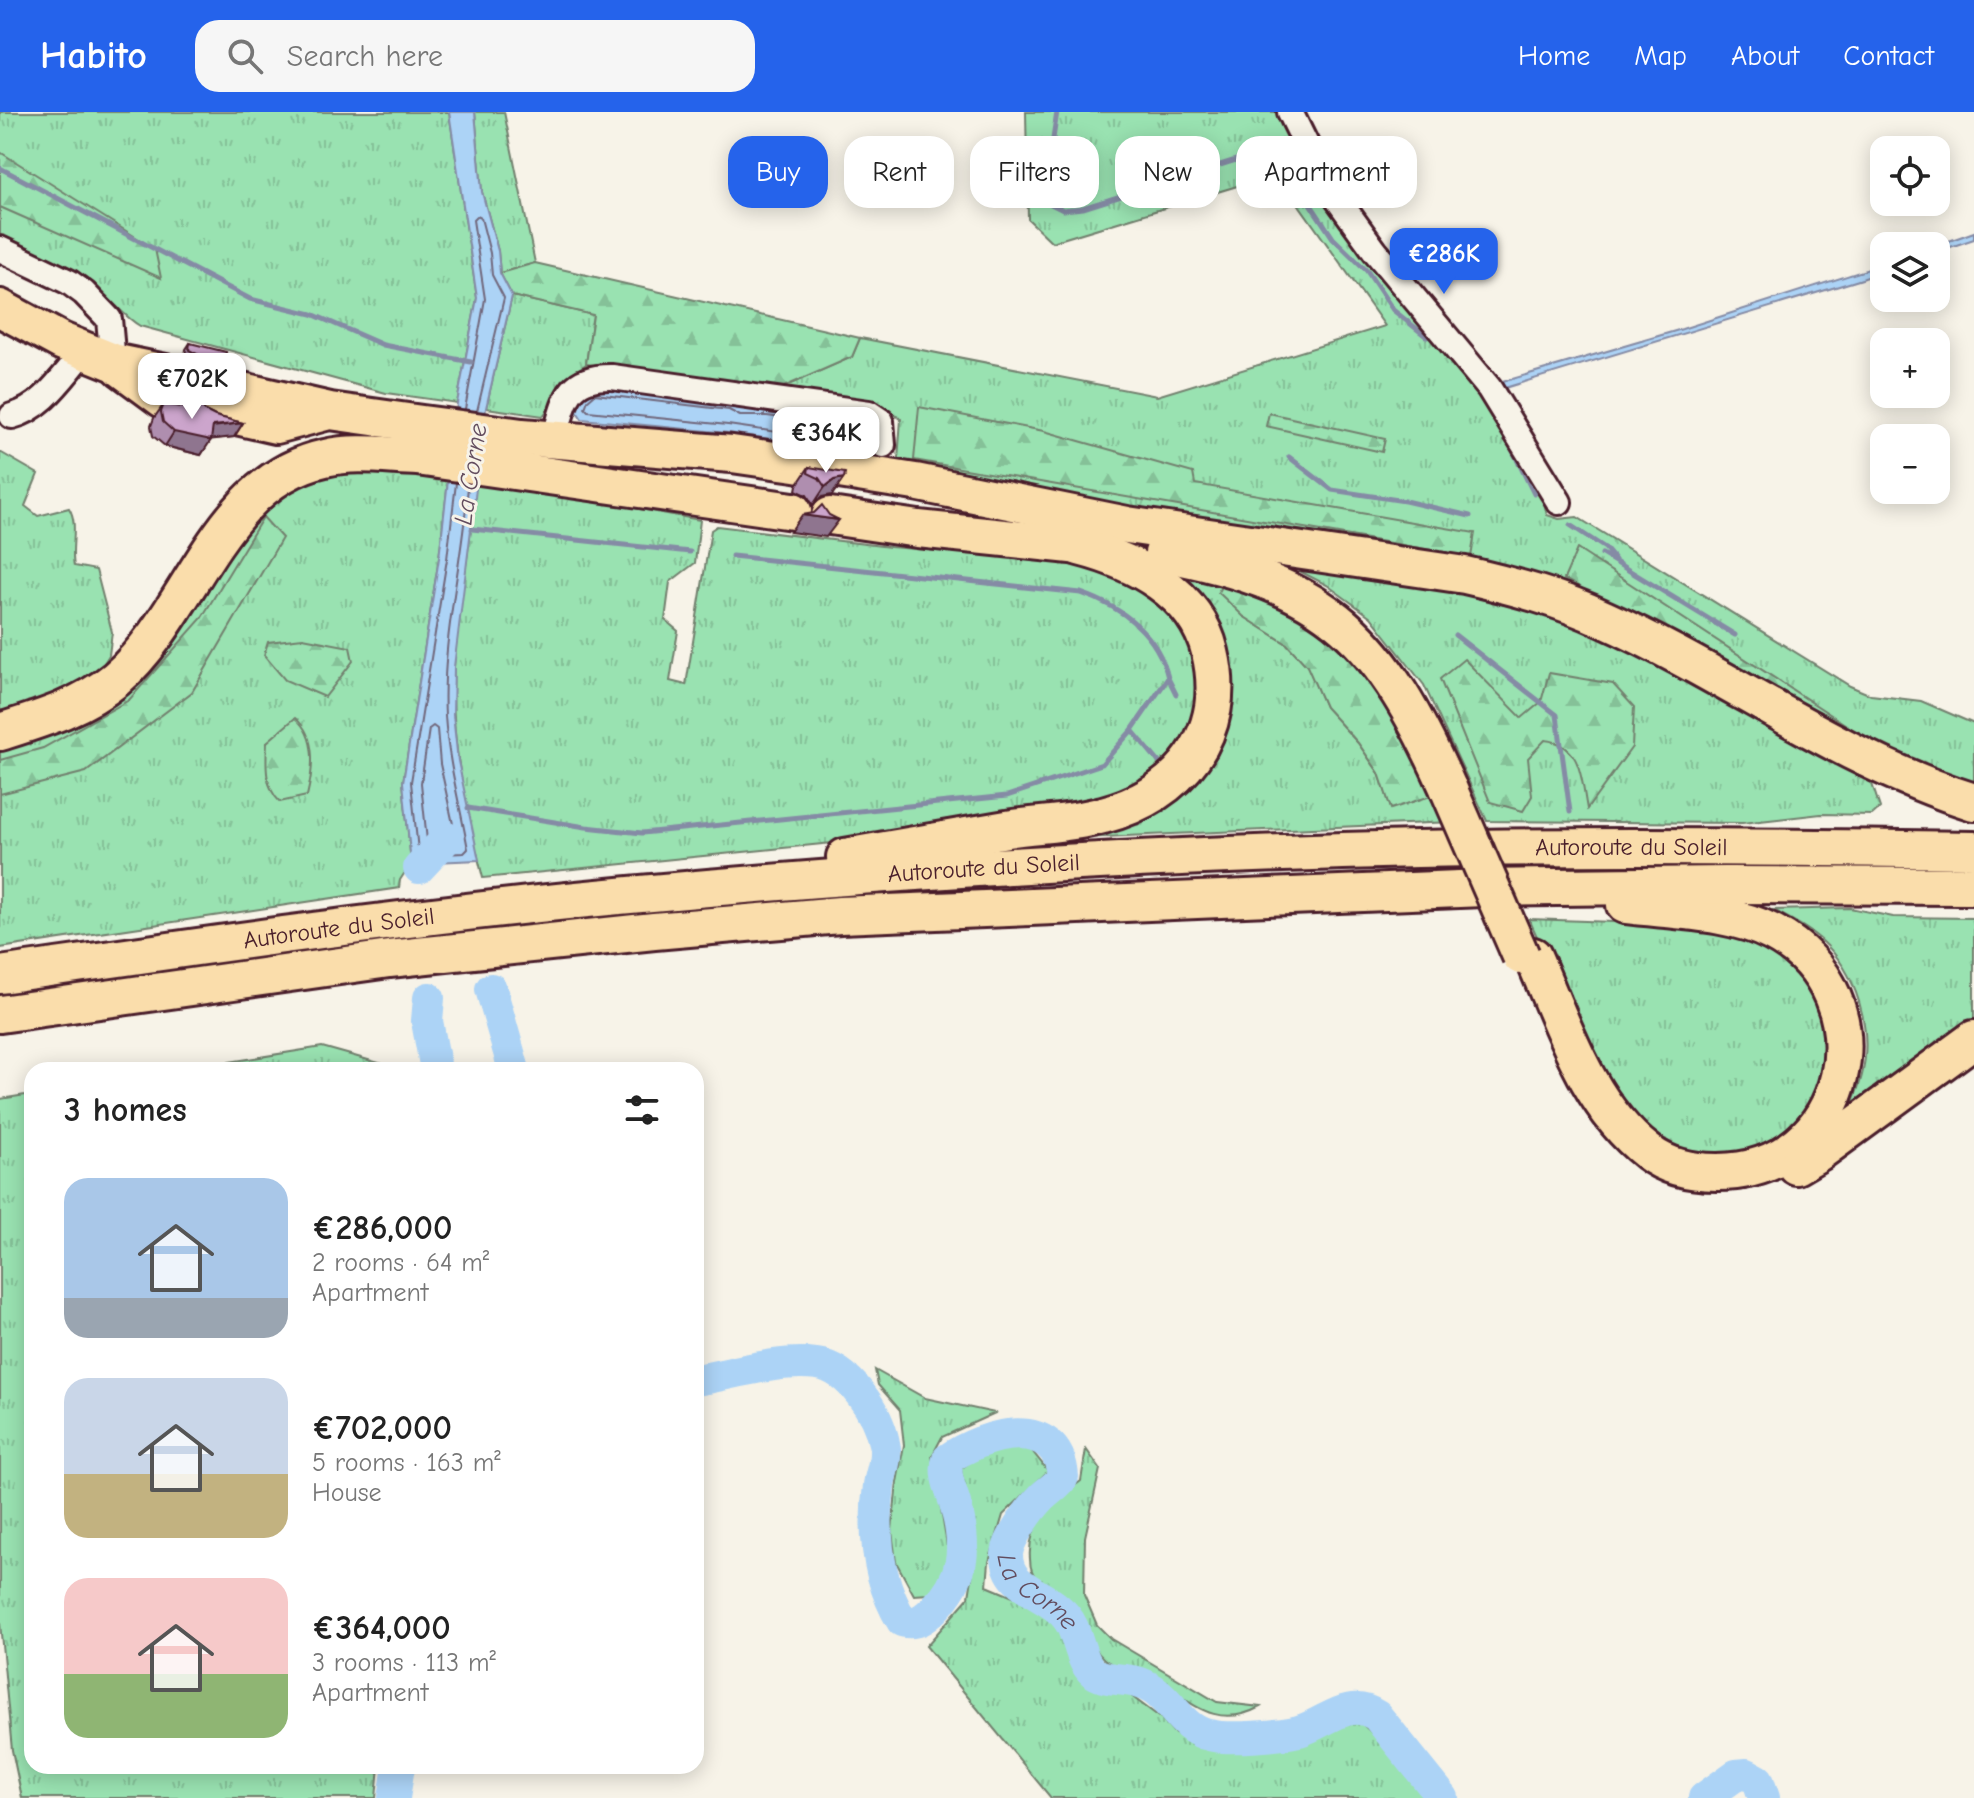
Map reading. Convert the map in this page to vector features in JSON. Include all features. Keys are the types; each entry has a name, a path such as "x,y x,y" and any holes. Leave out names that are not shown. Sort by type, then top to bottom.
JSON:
{"highway":[{"path":"0,308 99,357 180,377"},
{"path":"216,385 330,411 419,441 531,449 732,454 930,484 1127,525 1465,575 1552,598 1640,636 1905,777 1974,802"},
{"path":"11,725 70,708 118,677 165,621 231,520 267,484 284,473 324,458 361,455 419,441"},
{"path":"531,449 680,494 793,511"},
{"path":"829,516 1079,547 1155,552 1205,561 1268,581 1313,602 1347,628 1387,673 1456,791 1527,956 1568,1065 1600,1122 1639,1161 1669,1177 1714,1187 1743,1184 1793,1168 1974,1039"},
{"path":"1127,525 1276,572 1331,600 1365,630 1404,676 1447,755 1456,791"},
{"path":"622,896 1101,816 1135,804 1161,790 1192,759 1211,721 1214,682 1207,641 1194,616 1162,583 1116,558 1079,547"},
{"name":"Autoroute du Soleil","path":"0,975 387,920 874,875 1152,858 1450,849 1731,847 1974,850"},
{"name":"Autoroute du Soleil","path":"0,1014 507,945 840,915 1483,888 1974,886"},
{"path":"1483,888 1715,916 1755,925 1788,942 1807,958 1827,984 1842,1028 1843,1065 1827,1110 1795,1146 1757,1166 1704,1172 1651,1155 1628,1135 1597,1095 1527,956"}],"street":[{"path":"1290,112 1323,179 1375,251 1489,388 1559,502"},
{"path":"0,249 69,282 109,319 99,357 26,412 12,416"},
{"path":"531,449 573,390 581,381 593,376 869,413 881,421 883,445"}],"green space":[{"path":"0,112 449,112 477,298 457,403 386,393 140,326 86,281 0,239"},
{"path":"475,112 504,112 535,263 500,273 498,251 482,192"},
{"path":"1026,112 1285,112 1302,136 1236,136 1236,186 1220,191 1220,136 1115,136 1115,208 1164,208 1052,242 1028,219 1028,208 1099,208 1099,136 1026,136"},
{"path":"0,152 155,249 161,278 0,207"},
{"path":"1301,208 1354,208 1497,407 1542,495 1547,515 1559,519 1577,517 1850,686 1871,695 1921,701 1974,724 1974,786 1894,756 1623,619 1190,519 910,467 898,460 901,419 888,410 779,389 852,357 860,338 1157,396 1385,326"},
{"path":"535,263 860,338 852,357 779,389 586,364 593,315 512,296 500,273"},
{"path":"512,296 593,315 586,364 568,381 543,416 486,408"},
{"path":"919,407 1044,431 1193,473 1195,484 1475,533 1471,557 914,460"},
{"path":"1269,413 1385,439 1382,452 1266,426"},
{"path":"0,452 38,474 25,506 38,516 69,508 74,528 74,566 96,570 112,632 109,655 94,679 17,713 0,710"},
{"path":"347,463 449,473 439,558 403,782 411,863 400,880 399,888 0,948 0,744 105,703 263,499"},
{"path":"476,479 700,520 695,563 670,582 665,620 678,631 670,681 686,685 711,530 717,526 890,547 1099,563 1169,600 1203,669 1186,748 1127,797 902,836 483,878 460,773 453,694 456,643"},
{"path":"263,517 282,538 192,692 86,772 0,794 0,760 43,748 129,700 201,619"},
{"path":"1577,549 1851,728 1842,729 1564,579"},
{"path":"1278,560 1542,602 1866,766 1880,808 1872,815 1821,814 1742,823 1487,821 1424,685 1371,617 1327,585"},
{"path":"1152,565 1237,579 1243,616 1287,644 1308,667 1325,707 1358,743 1379,773 1391,808 1440,793 1452,822 1011,841 1149,808 1224,705"},
{"path":"1225,579 1300,605 1392,695 1440,793 1391,809 1379,773 1358,743 1325,707 1307,666 1287,644 1243,616 1218,592"},
{"path":"303,638 350,647 353,661 325,697 285,680 264,655 268,642"},
{"path":"1464,659 1522,718 1541,702 1549,673 1613,684 1634,707 1632,747 1587,809 1581,775 1573,755 1557,743 1545,740 1528,758 1532,796 1523,811 1490,802 1440,679"},
{"path":"295,718 310,744 312,765 309,786 307,796 280,802 269,782 267,742"},
{"path":"1850,908 1893,917 1974,918 1974,1030 1842,1127 1860,1082 1865,1057 1859,1002 1834,953 1810,931 1774,910"},
{"path":"1529,919 1698,925 1750,935 1819,988 1831,1073 1786,1140 1732,1160 1664,1149 1604,1084"},
{"path":"322,1047 375,1062 229,1062"},
{"path":"24,1095 24,1774 378,1774 376,1798 22,1798 12,1750 0,1623 0,1099"},
{"path":"875,1370 925,1398 995,1413 942,1437 932,1456 949,1557 944,1577 929,1594 914,1595 896,1562 892,1531 904,1445 900,1410 878,1385"},
{"path":"1028,1446 1048,1471 1003,1515 989,1562 987,1586 1025,1602 1062,1626 1073,1665 1086,1682 1127,1693 1162,1719 1175,1734 1197,1742 1227,1747 1310,1739 1340,1724 1358,1720 1405,1764 1424,1798 1051,1798 926,1646 969,1597 976,1553 961,1469 987,1449"},
{"path":"1086,1449 1100,1469 1085,1537 1084,1595 1097,1625 1111,1639 1217,1702 1260,1707 1227,1716 1212,1713 1144,1674 1108,1662 1094,1647 1073,1606 1035,1576 1030,1562 1030,1546 1037,1524 1052,1505 1081,1481"}],"water":[{"path":"449,112 475,112 482,192 498,251 500,273 512,296 486,408 454,667 453,715 458,761 479,860 411,863 403,782 439,558 457,403 477,298"},
{"path":"1974,232 1974,239 1950,247 1950,241"},
{"path":"1870,269 1870,276 1862,279 1498,390 1495,384 1682,329"},
{"path":"590,386 732,402 741,408 767,408 866,421 865,447 855,451 728,433 582,419 576,410 580,396"}],"building":[{"path":"190,343 226,352 225,359 213,359 204,366 199,355 189,350"},
{"path":"200,401 205,411 243,423 213,426 211,440 174,432 163,422 161,412 164,404 188,408"},
{"path":"809,467 845,473 844,478 834,480 825,487 819,478 808,473"},
{"path":"822,505 829,515 839,520 802,515 814,513"}],"waterway":[{"path":"1057,112 1047,179 1051,204 1063,210 1083,208 1284,145 1295,154 1309,202 1333,238 1367,271 1393,310 1427,337"},
{"path":"0,168 250,299 312,314 383,345 471,362"},
{"path":"1508,441 1534,494"},
{"path":"1289,457 1332,490 1405,501 1470,516"},
{"path":"1570,525 1605,548 1615,560"},
{"path":"472,529 690,552"},
{"path":"1602,554 1735,635"},
{"path":"732,556 1081,593 1110,606 1136,624 1156,648 1168,678"},
{"path":"1455,635 1557,715 1570,812"},
{"path":"1163,767 1132,730 1168,678 1176,694"},
{"path":"468,808 642,833 1007,796 1102,764 1132,730"},
{"path":"419,868 447,838"},
{"name":"La Corne","path":"491,989 512,1062"},
{"path":"429,998 427,1021 435,1062"},
{"name":"La Corne","path":"704,1378 772,1365 803,1363 829,1367 851,1383 869,1406 881,1431 885,1459 879,1485 879,1555 887,1589 902,1621 907,1622 920,1620 934,1609 952,1586 961,1562 962,1536 947,1477 948,1459 980,1442 998,1437 1017,1434 1034,1436 1048,1443 1058,1457 1063,1477 1037,1502 1016,1532 1008,1548 1009,1567 1023,1586 1065,1615 1091,1671 1102,1677 1146,1685 1192,1728 1209,1735 1254,1737 1290,1733 1347,1710 1366,1711 1377,1716 1443,1798"},
{"path":"394,1798 398,1774"},
{"name":"La Corne","path":"1704,1798 1736,1775 1747,1774 1758,1780 1764,1798"}],"tunnel":[{"path":"177,389 213,398"}]}
